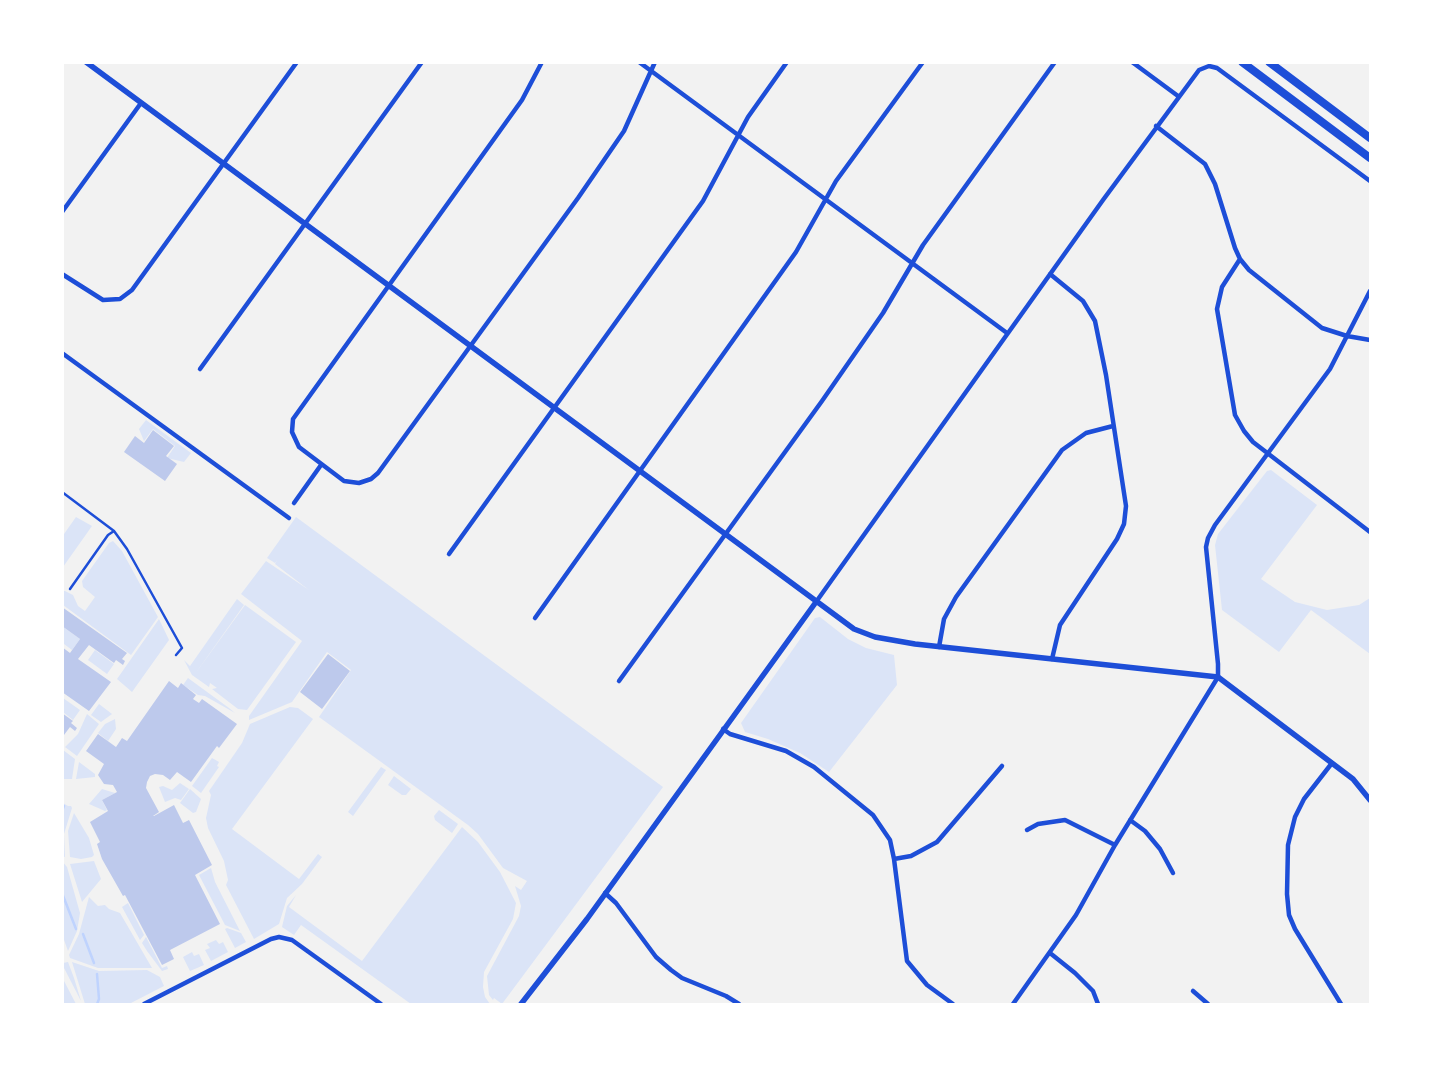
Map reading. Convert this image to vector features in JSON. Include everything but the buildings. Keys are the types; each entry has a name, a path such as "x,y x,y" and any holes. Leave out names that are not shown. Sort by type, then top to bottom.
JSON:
{"highway":[{"path":"1242,62 1370,158"},
{"path":"1269,62 1370,138"}],"street":[{"path":"86,62 816,602 863,634 888,640 940,647 1218,678 1353,779 1370,800"},
{"path":"62,274 103,300 116,300 132,290 298,62"},
{"path":"200,369 422,62"},
{"path":"542,62 522,100 293,420 292,432 294,442 321,465 344,481 359,483 370,479 378,473 578,198 624,131 655,62"},
{"path":"639,62 1007,333"},
{"path":"449,554 703,201 738,135 787,62"},
{"path":"536,618 796,252 825,199 923,62"},
{"path":"620,681 883,313 912,263 1055,62"},
{"path":"1132,62 1178,96"},
{"path":"521,1004 605,893 816,602 1156,126 1199,70 1208,66 1214,66 1370,181"},
{"path":"62,212 141,103"},
{"path":"1156,126 1196,155 1212,175 1240,259 1249,270 1308,319 1322,328 1347,336 1370,340"},
{"path":"1240,259 1228,275 1220,293 1218,320 1235,415 1247,436 1370,532"},
{"path":"1050,274 1083,301 1095,321 1126,497 1124,524 1115,543 1066,612 1058,630 1052,659"},
{"path":"1013,1004 1076,915 1115,845 1218,678 1206,547 1208,538 1215,525 1330,369 1370,291"},
{"path":"62,353 289,518"},
{"path":"940,647 944,619 956,597 1062,450 1086,433 1113,426"},
{"path":"294,502 321,465"},
{"path":"723,729 730,734 786,751 831,778 866,808 879,822 890,840 894,859 908,961 926,985 953,1004"},
{"path":"1332,763 1304,799 1295,817 1288,845 1287,894 1289,915 1295,928 1341,1004"},
{"path":"894,859 911,856 937,842 1002,766"},
{"path":"1027,830 1038,824 1065,820 1115,845"},
{"path":"1130,820 1145,831 1160,849 1173,873"},
{"path":"605,893 616,903 656,957 682,978 726,996 739,1004"},
{"path":"144,1004 271,939 279,937 292,940 381,1004"},
{"path":"1050,953 1075,973 1093,991 1098,1004"},
{"path":"1193,991 1208,1004"}],"lane":[{"path":"62,492 114,531 127,549 182,648 176,656"},
{"path":"70,588 108,535 114,531"}],"shaded area":[{"path":"146,420 191,453 184,462 167,458 175,446 153,429 144,441 139,429"},
{"path":"1271,470 1317,505 1261,579 1295,602 1327,610 1359,605 1370,598 1370,654 1311,610 1279,652 1222,610 1215,545 1218,534 1267,471"},
{"path":"76,517 92,526 63,567 63,533"},
{"path":"296,517 663,787 502,1004 494,998 493,1000 489,995 487,976 519,916 521,906 515,886 521,890 527,881 503,868 478,834 468,825 319,717 351,670 327,652 292,702 249,720 249,716 302,641 241,594 266,561 309,590 275,564 277,560 275,563 267,558"},
{"path":"113,541 122,551 158,617 131,655 63,605 63,591 65,591 73,595 78,606 85,611 95,597 83,587 82,581 109,543"},
{"path":"237,599 244,605 195,674 245,605 296,642 247,710 238,709 212,689 217,688 210,683 209,687 192,675 184,660 190,666"},
{"path":"820,617 848,639 866,648 894,655 897,685 829,772 800,753 768,739 745,732 741,723 815,618"},
{"path":"159,619 169,640 132,692 117,679"},
{"path":"62,626 80,639 72,650 64,644"},
{"path":"95,650 114,664 107,674 88,660"},
{"path":"188,678 235,713 205,696 198,695 183,685"},
{"path":"63,698 80,710 73,720 63,712"},
{"path":"99,704 112,714 101,722 91,715"},
{"path":"290,707 298,708 313,719 232,829 299,879 318,854 322,857 302,884 287,898 279,924 254,939 226,885 228,880 224,861 208,828 206,818 211,795 209,791 242,743 250,724"},
{"path":"87,714 99,724 77,756 65,747 78,734"},
{"path":"115,719 116,729 108,741 98,733 105,724"},
{"path":"63,750 75,759 72,779 63,779"},
{"path":"212,758 219,762 217,766 219,767 201,793 192,786"},
{"path":"79,762 95,774 95,777 76,779"},
{"path":"381,767 386,770 353,816 348,812"},
{"path":"394,776 411,789 406,795 402,795 388,785"},
{"path":"180,783 189,789 181,800 175,798 165,802 159,787 163,786 172,790"},
{"path":"102,789 115,793 102,800 107,810 105,811 89,804"},
{"path":"190,789 201,799 196,812 193,813 180,803"},
{"path":"63,803 72,808 64,834 65,857 62,856"},
{"path":"439,810 458,824 452,833 435,820 434,816"},
{"path":"74,813 89,838 94,855 92,857 81,859 70,857 68,831"},
{"path":"462,827 478,842 500,872 516,903 513,919 484,972 483,987 485,997 490,1004 411,1004 301,925 294,935 282,927 287,906 296,895 289,907 362,961"},
{"path":"62,861 67,867 80,913 77,931 68,951 63,937"},
{"path":"94,861 101,879 82,902 70,864"},
{"path":"211,868 215,882 240,931 225,925 199,875"},
{"path":"89,897 98,906 105,905 109,909 120,913 152,968 98,968 70,958 69,955 79,934"},
{"path":"128,903 144,935 140,940 122,907"},
{"path":"225,929 241,933 246,942 235,948"},
{"path":"146,937 162,968 167,966 168,969 162,971 147,951 142,943"},
{"path":"216,940 219,944 223,942 228,952 211,961 205,950 210,948 207,944"},
{"path":"192,952 194,956 199,954 204,965 190,971 183,957"},
{"path":"68,962 81,1001 63,966 63,963"},
{"path":"72,962 99,971 147,970 160,977 164,986 129,1004 85,1004"},
{"path":"63,979 76,1004 63,1004"}],"waterway":[{"path":"62,811 64,806"},
{"path":"62,893 76,929"},
{"path":"83,934 94,963"},
{"path":"97,974 99,999 97,1004"}]}
